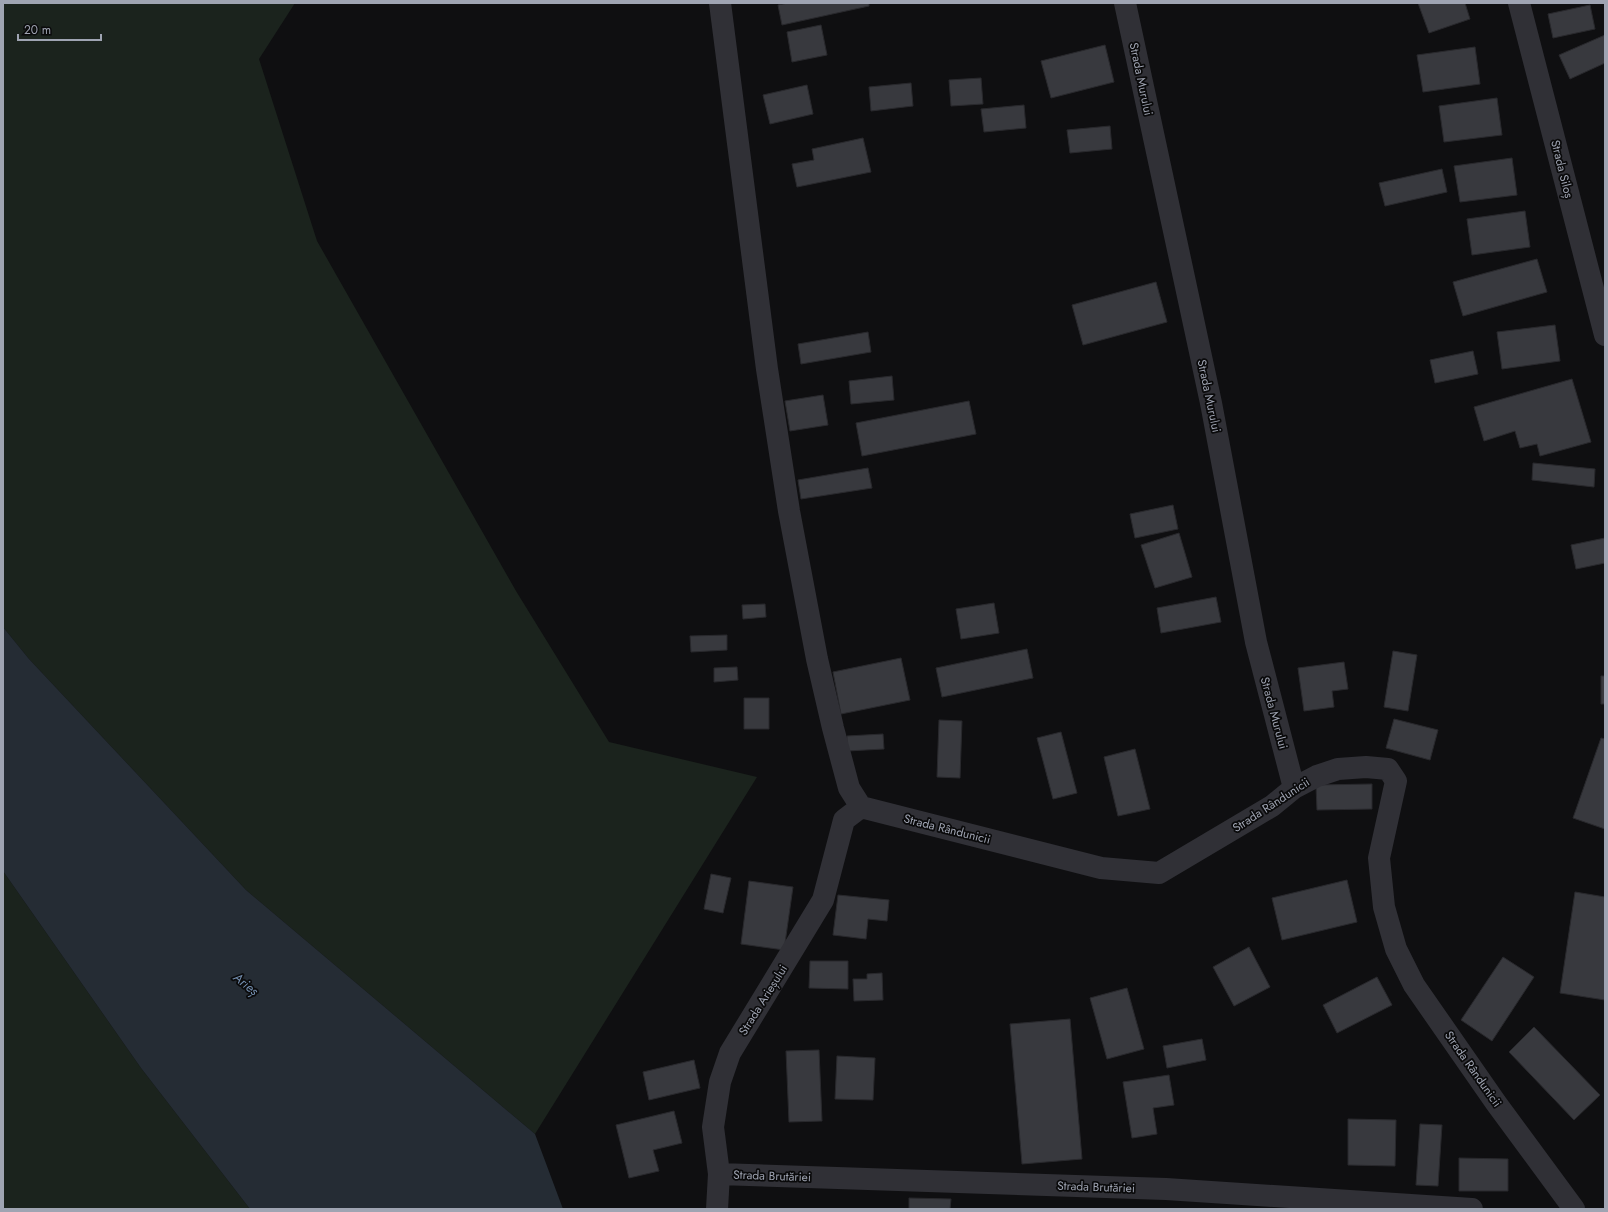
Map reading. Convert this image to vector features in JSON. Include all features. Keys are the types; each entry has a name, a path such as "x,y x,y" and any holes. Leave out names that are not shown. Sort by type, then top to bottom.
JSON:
{"street":[{"path":"720,3 767,368 789,511 817,659 833,728 849,788 861,807"},
{"name":"Strada Murului","path":"1125,3 1211,403 1256,642 1294,788"},
{"name":"Strada Siloș","path":"1519,3 1605,335"},
{"name":"Strada Rândunicii","path":"861,807 1101,868 1159,873 1272,806 1294,788 1317,776 1338,769 1366,767 1388,770 1396,781 1378,858 1384,907 1396,949 1419,992 1496,1104 1574,1209"},
{"name":"Strada Arieșului","path":"717,1209 719,1174 713,1127 720,1082 730,1053 823,900 844,820 861,807"},
{"name":"Strada Brutăriei","path":"719,1174 1166,1189 1472,1209"}],"shaded area":[{"path":"3,3 295,3 259,59 317,241 516,591 609,742 757,777 535,1134 246,890 29,659 3,627"},
{"path":"3,871 141,1068 250,1209 3,1209"}],"water":[{"name":"Arieș","path":"3,627 29,659 246,890 535,1134 563,1209 250,1209 141,1068 3,871"}],"building":[{"path":"788,3 869,3 869,6 782,25 778,5"},
{"path":"1418,3 1465,3 1470,19 1429,33"},
{"path":"1590,5 1595,29 1553,38 1548,14"},
{"path":"821,25 827,55 792,62 787,32"},
{"path":"1605,35 1605,63 1570,79 1559,55"},
{"path":"1105,45 1114,82 1051,98 1041,61"},
{"path":"1475,47 1480,84 1423,92 1417,55"},
{"path":"981,78 983,104 951,106 949,80"},
{"path":"911,83 913,106 871,111 869,87"},
{"path":"807,85 813,114 770,124 763,95"},
{"path":"1497,98 1502,135 1444,142 1439,106"},
{"path":"1024,105 1026,128 984,132 981,109"},
{"path":"1110,126 1112,149 1070,153 1067,130"},
{"path":"863,138 871,172 797,187 792,164 814,160 812,149"},
{"path":"1512,158 1517,195 1460,202 1454,166"},
{"path":"1442,169 1447,192 1385,206 1379,183"},
{"path":"1525,211 1530,247 1472,255 1467,219"},
{"path":"1537,259 1547,292 1463,316 1453,282"},
{"path":"1156,282 1167,322 1083,345 1072,305"},
{"path":"1555,325 1560,361 1502,369 1497,332"},
{"path":"868,332 871,352 801,364 798,344"},
{"path":"1473,351 1478,374 1435,383 1430,360"},
{"path":"892,376 894,400 851,404 849,381"},
{"path":"1572,379 1591,442 1540,456 1537,444 1520,448 1515,431 1484,441 1474,407"},
{"path":"823,395 828,425 790,431 785,401"},
{"path":"969,401 976,434 862,456 856,423"},
{"path":"1533,463 1595,469 1594,487 1532,480"},
{"path":"868,468 872,488 801,499 798,480"},
{"path":"1173,505 1178,529 1135,538 1130,514"},
{"path":"1179,533 1192,577 1155,588 1141,545"},
{"path":"1605,538 1605,563 1576,569 1571,545"},
{"path":"1216,597 1221,622 1161,633 1157,608"},
{"path":"994,603 999,633 961,639 956,609"},
{"path":"765,604 766,617 743,619 742,605"},
{"path":"727,635 727,650 691,652 690,636"},
{"path":"1027,649 1033,678 942,697 936,668"},
{"path":"1393,651 1417,655 1408,711 1384,707"},
{"path":"901,658 910,700 841,714 833,672"},
{"path":"1344,662 1348,689 1332,691 1334,707 1304,711 1298,668"},
{"path":"737,667 738,680 714,682 714,668"},
{"path":"1601,676 1605,676 1605,704 1601,704"},
{"path":"744,698 769,698 769,729 744,729"},
{"path":"1394,719 1438,730 1430,760 1386,748"},
{"path":"939,720 962,721 960,778 937,777"},
{"path":"1061,732 1077,793 1053,799 1037,738"},
{"path":"883,734 884,749 847,751 847,736"},
{"path":"1601,738 1605,739 1605,829 1573,818"},
{"path":"1135,749 1150,809 1118,816 1104,757"},
{"path":"1372,784 1372,809 1317,810 1316,785"},
{"path":"711,874 731,878 723,913 704,909"},
{"path":"1347,880 1357,922 1282,940 1272,898"},
{"path":"749,881 793,887 784,950 741,944"},
{"path":"1575,892 1605,897 1605,1000 1560,993"},
{"path":"838,895 889,900 887,921 868,919 866,939 833,935"},
{"path":"1249,947 1270,987 1234,1006 1213,967"},
{"path":"1503,957 1534,977 1492,1041 1461,1020"},
{"path":"810,961 848,961 848,989 809,988"},
{"path":"882,973 883,1000 854,1001 853,979 867,979 867,974"},
{"path":"1377,977 1392,1005 1337,1033 1323,1005"},
{"path":"1127,988 1144,1049 1107,1059 1090,998"},
{"path":"1070,1019 1082,1159 1022,1164 1010,1024"},
{"path":"1534,1027 1600,1095 1574,1120 1509,1052"},
{"path":"1202,1039 1206,1060 1167,1068 1163,1046"},
{"path":"819,1050 822,1121 789,1122 786,1051"},
{"path":"837,1056 875,1058 873,1100 835,1099"},
{"path":"694,1060 700,1088 649,1100 643,1072"},
{"path":"1169,1075 1174,1105 1153,1108 1157,1134 1132,1138 1123,1082"},
{"path":"674,1111 682,1143 653,1150 659,1171 629,1178 616,1125"},
{"path":"1348,1119 1396,1120 1395,1166 1348,1165"},
{"path":"1420,1124 1442,1125 1438,1186 1416,1185"},
{"path":"1459,1158 1508,1159 1508,1191 1459,1191"},
{"path":"909,1198 951,1199 950,1209 909,1209"}]}
